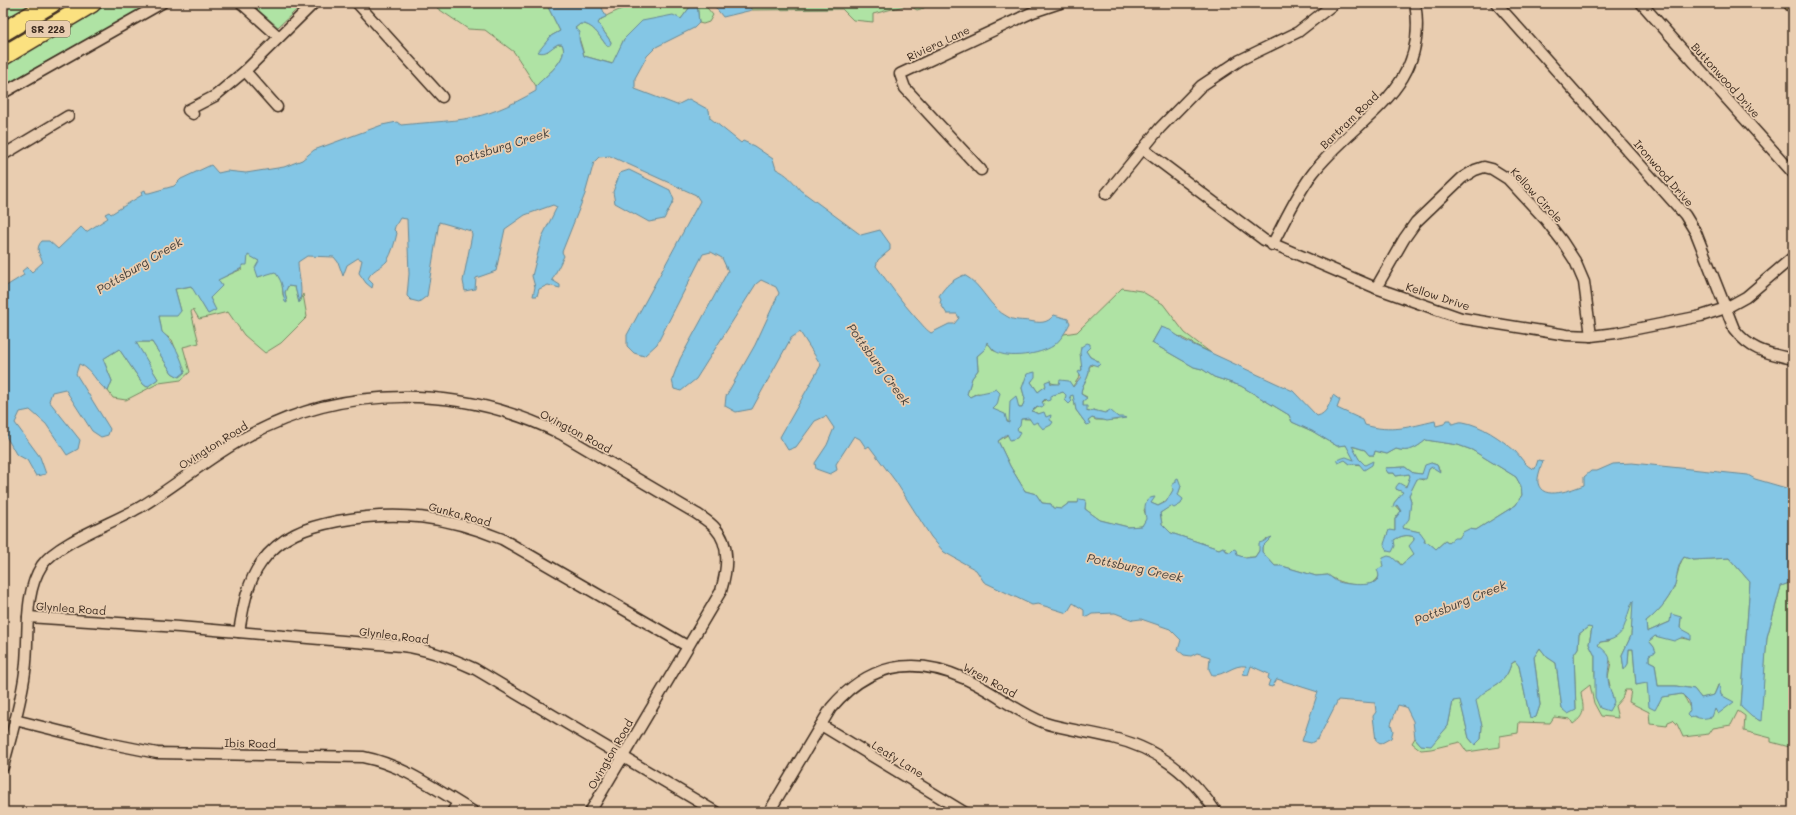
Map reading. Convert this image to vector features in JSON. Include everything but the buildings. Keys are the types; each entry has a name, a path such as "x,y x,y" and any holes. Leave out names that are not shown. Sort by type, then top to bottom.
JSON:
{"highway":[{"name":"SR 228","path":"3,32 52,3"},
{"name":"SR 228","path":"3,56 92,3"}],"street":[{"path":"3,93 162,3"},
{"path":"241,3 280,37"},
{"path":"193,114 188,110 215,96 245,71 314,3"},
{"path":"357,3 442,97"},
{"name":"Riviera Lane","path":"981,170 905,88 900,74 1033,12 1060,3"},
{"path":"1106,194 1160,128 1201,86 1240,60 1298,32 1335,3"},
{"name":"Bartram Road","path":"1272,244 1313,172 1390,96 1402,82 1410,65 1417,31 1415,3"},
{"name":"Ironwood Drive","path":"1496,3 1685,215 1696,233 1734,329 1743,340 1762,351 1793,359"},
{"name":"Buttonwood Drive","path":"1641,3 1793,172"},
{"path":"245,71 277,107"},
{"path":"3,155 68,116"},
{"name":"Kellow Drive","path":"1143,149 1249,230 1272,244 1376,288 1461,318 1567,335 1591,336 1616,333 1701,316 1726,308 1746,297 1793,257"},
{"name":"Kellow Circle","path":"1376,288 1404,239 1416,222 1462,178 1475,170 1484,167 1492,169 1508,179 1545,219 1572,256 1584,282 1591,336"},
{"name":"Ovington Road","path":"3,767 25,672 28,617 36,576 42,565 58,550 68,543 142,506 222,451 247,436 283,420 339,403 388,396 424,397 484,405 540,424 561,434 697,514 715,528 723,541 727,556 727,572 721,591 687,646 590,812"},
{"name":"Gunka Road","path":"239,632 243,608 254,574 271,550 285,539 298,532 318,525 363,516 408,515 432,518 458,524 477,529 502,539 687,646"},
{"name":"Glynlea Road","path":"28,617 239,632 425,649 475,669 716,812"},
{"name":"Wren Road","path":"769,812 831,708 839,698 864,678 889,668 908,665 942,669 964,678 1031,717 1045,723 1115,738 1162,757 1189,778 1216,812"},
{"name":"Ibis Road","path":"15,720 107,743 157,753 363,757 382,761 399,768 474,812"},
{"name":"Leafy Lane","path":"821,725 964,812"},
{"path":"452,812 458,802"}],"green space":[{"path":"3,3 33,3 3,20"},
{"path":"110,3 151,3 3,86 3,66"},
{"path":"250,3 304,3 278,27"},
{"path":"432,3 546,3 560,31 551,36 548,40 547,52 554,46 562,44 564,50 563,55 555,67 536,86 514,52 485,30 468,29"},
{"path":"630,3 693,3 681,19 624,39 613,64 584,56 575,28 580,24 589,26 607,46 609,46 611,42 598,23 605,17 622,9"},
{"path":"697,3 703,3 713,15 709,22 703,24 699,23"},
{"path":"746,3 928,3 924,8 917,10 908,5 873,14 873,22 853,20 842,9 752,10"},
{"path":"248,254 259,261 258,277 275,271 282,282 283,295 287,302 285,292 288,286 295,287 299,302 303,294 307,317 281,343 265,353 244,335 228,312 199,319 193,309 191,312 199,343 183,347 190,372 181,380 159,383 126,400 113,398 108,391 112,381 103,359 119,349 143,384 147,387 158,379 135,342 152,342 172,373 179,377 185,372 172,340 162,333 159,316 181,311 175,289 192,286 208,314 215,310 210,298 222,286 217,280 242,269 242,265"},
{"path":"1122,288 1141,291 1163,304 1185,333 1211,353 1161,327 1152,343 1194,367 1202,369 1214,377 1241,386 1289,415 1292,422 1312,431 1337,446 1346,445 1354,458 1354,460 1345,460 1350,464 1365,465 1359,459 1351,446 1365,450 1369,455 1374,455 1375,451 1387,454 1396,449 1412,449 1426,440 1458,445 1472,450 1516,477 1521,486 1522,495 1516,505 1476,530 1469,529 1459,538 1448,543 1445,541 1436,549 1429,543 1424,542 1419,532 1402,528 1410,508 1411,501 1409,495 1417,478 1423,480 1429,469 1432,467 1440,471 1437,465 1431,463 1422,474 1413,473 1405,467 1386,468 1388,473 1394,473 1396,476 1409,474 1410,476 1406,486 1396,489 1404,492 1394,503 1401,511 1395,519 1395,531 1388,533 1386,538 1394,540 1404,536 1414,537 1414,554 1401,565 1398,561 1384,566 1376,581 1363,585 1344,583 1328,575 1316,576 1282,566 1275,566 1262,552 1262,547 1268,540 1267,538 1255,557 1247,557 1238,556 1223,547 1219,549 1171,533 1162,524 1160,513 1170,505 1178,495 1181,486 1176,482 1170,496 1162,504 1158,506 1151,503 1153,497 1144,510 1147,519 1142,526 1128,527 1100,520 1085,509 1085,500 1078,503 1069,503 1061,509 1052,508 1051,504 1042,503 1036,494 1025,491 1010,466 998,441 1017,429 1021,419 1050,421 1046,417 1032,411 1050,396 1063,392 1069,396 1073,394 1076,410 1087,425 1088,421 1092,418 1096,420 1117,420 1118,417 1093,410 1089,412 1083,406 1083,401 1087,397 1081,394 1082,387 1088,375 1089,367 1098,361 1090,357 1086,351 1090,347 1080,353 1082,368 1078,379 1072,387 1051,383 1050,380 1046,386 1038,392 1031,382 1033,380 1027,377 1022,388 1025,399 1022,408 1019,408 1016,402 1009,423 1001,413 992,409 984,394 977,393 970,397 967,394 972,378 978,370 977,356 985,349 987,342 994,351 1053,346 1064,334 1077,332"},
{"path":"1684,557 1693,560 1729,558 1750,582 1741,707 1760,721 1767,637 1781,586 1789,583 1793,584 1793,702 1791,721 1793,748 1771,742 1771,738 1744,731 1745,716 1738,711 1731,725 1713,728 1709,734 1683,737 1677,724 1673,720 1668,722 1667,726 1650,724 1649,712 1629,702 1631,690 1625,690 1622,698 1615,706 1618,718 1601,716 1594,703 1590,685 1581,692 1583,707 1582,714 1573,724 1570,719 1554,717 1550,723 1519,722 1518,733 1500,736 1500,747 1467,752 1460,742 1421,750 1412,743 1415,738 1421,745 1431,745 1448,726 1453,701 1460,699 1469,738 1475,745 1481,739 1482,726 1475,701 1480,695 1500,682 1508,672 1511,664 1516,661 1519,666 1530,718 1536,717 1540,705 1534,657 1540,648 1547,657 1556,663 1562,709 1576,710 1574,654 1578,648 1579,634 1588,627 1592,627 1589,644 1595,656 1595,676 1610,686 1608,677 1611,662 1598,645 1600,642 1609,641 1634,599 1631,636 1622,655 1624,669 1628,663 1629,649 1633,649 1636,685 1647,682 1658,705 1661,697 1682,694 1694,716 1713,712 1715,709 1718,714 1721,695 1718,685 1714,695 1701,698 1694,689 1676,686 1658,686 1655,664 1649,661 1649,655 1654,647 1649,641 1655,636 1691,640 1680,629 1681,617 1647,632 1646,622 1658,611 1669,597 1674,587 1680,564"}],"water":[{"name":"Pottsburg Creek","path":"546,3 600,3 606,17 601,19 598,23 611,42 610,46 607,46 589,26 580,24 575,28 580,32 579,41 584,56 612,64 624,39 642,21 673,15 681,19 693,3 697,3 699,23 694,28 656,47 647,56 635,78 635,89 677,105 689,99 709,110 710,118 741,143 743,141 754,146 773,159 776,169 790,178 800,190 861,235 880,230 890,244 890,250 878,260 876,266 905,305 931,333 949,324 954,324 959,318 957,314 947,314 940,303 941,300 939,296 950,283 964,275 976,284 1001,313 1010,318 1043,322 1049,320 1054,315 1068,319 1070,323 1056,344 1041,351 1024,355 1001,354 995,351 987,342 985,349 977,356 978,370 972,378 967,394 970,397 996,389 1000,393 997,405 993,409 1005,414 1007,422 1009,423 1010,401 1016,396 1019,408 1022,408 1025,399 1022,388 1027,374 1035,372 1035,377 1031,382 1038,392 1046,386 1045,382 1050,380 1051,384 1059,384 1060,380 1069,381 1073,387 1081,377 1078,372 1082,370 1080,353 1081,347 1087,343 1090,344 1090,347 1086,351 1090,357 1098,361 1100,364 1098,366 1091,364 1089,367 1088,375 1081,390 1081,394 1087,398 1083,401 1083,406 1087,406 1087,411 1089,412 1093,410 1105,413 1110,410 1118,417 1126,418 1106,421 1092,418 1088,421 1090,424 1087,425 1076,410 1073,395 1070,396 1072,401 1069,404 1065,400 1066,395 1063,392 1050,396 1050,400 1047,401 1045,399 1042,402 1044,405 1042,408 1037,406 1032,411 1038,414 1044,412 1046,417 1051,415 1050,420 1053,422 1051,425 1043,429 1037,422 1033,424 1029,418 1021,419 1020,426 1017,429 1020,433 1017,438 1010,440 1007,434 998,441 1010,466 1025,491 1036,494 1042,503 1051,504 1053,508 1061,509 1069,503 1078,503 1079,499 1086,500 1085,509 1100,520 1128,527 1142,526 1146,519 1146,502 1155,497 1151,503 1158,506 1166,502 1173,490 1172,485 1178,478 1181,486 1178,495 1183,499 1181,504 1174,508 1171,506 1160,513 1162,524 1171,533 1219,549 1223,547 1226,551 1231,552 1234,549 1236,550 1237,555 1246,558 1255,557 1259,551 1259,543 1272,537 1262,547 1262,552 1275,566 1282,566 1316,576 1328,575 1336,581 1356,585 1376,581 1379,576 1377,570 1383,566 1383,558 1388,556 1392,557 1401,565 1414,554 1409,546 1414,540 1414,537 1411,536 1399,537 1394,540 1395,546 1392,552 1387,551 1384,544 1389,530 1395,531 1395,519 1401,511 1397,505 1393,508 1394,503 1403,492 1396,489 1396,487 1399,483 1406,487 1410,476 1409,474 1396,476 1394,473 1388,473 1385,468 1405,467 1413,473 1422,474 1425,465 1431,463 1437,465 1440,472 1432,467 1429,469 1426,479 1417,479 1409,495 1411,501 1409,519 1402,528 1420,532 1425,539 1424,542 1429,543 1436,549 1445,541 1448,543 1454,538 1459,538 1463,532 1469,529 1476,530 1516,505 1522,495 1521,486 1516,477 1472,450 1458,445 1426,440 1409,450 1396,449 1387,454 1375,451 1374,455 1369,455 1365,450 1352,446 1359,459 1365,465 1373,461 1372,465 1364,470 1359,464 1350,464 1345,460 1338,463 1336,460 1346,457 1354,460 1346,445 1337,446 1312,431 1292,422 1289,415 1241,386 1214,377 1202,369 1194,367 1152,343 1161,327 1170,330 1183,340 1293,391 1317,416 1325,411 1333,395 1340,400 1337,408 1363,420 1365,425 1383,429 1400,428 1435,421 1436,426 1444,424 1446,420 1451,420 1451,424 1462,422 1477,426 1504,442 1515,451 1529,467 1535,469 1538,460 1543,461 1538,483 1541,489 1545,492 1558,493 1573,489 1584,485 1584,477 1591,471 1597,471 1613,464 1632,463 1748,475 1755,479 1793,490 1793,584 1789,583 1781,586 1767,637 1761,721 1752,717 1741,707 1750,582 1729,558 1693,560 1684,557 1678,568 1674,587 1669,597 1658,611 1646,622 1647,632 1670,622 1671,614 1681,617 1680,628 1691,634 1691,640 1683,637 1674,641 1655,636 1649,641 1656,652 1649,655 1649,661 1655,664 1658,686 1676,686 1694,689 1701,698 1714,695 1719,684 1721,695 1734,702 1718,714 1715,709 1712,717 1701,718 1694,716 1690,718 1687,715 1690,710 1689,701 1682,694 1662,697 1655,710 1649,707 1647,683 1636,685 1633,649 1629,649 1628,664 1624,670 1622,655 1631,636 1633,601 1621,633 1609,640 1600,642 1598,645 1610,659 1608,680 1614,702 1609,711 1600,708 1595,697 1595,656 1589,644 1592,628 1588,627 1579,634 1578,648 1574,654 1576,710 1568,714 1562,709 1556,663 1547,657 1540,648 1534,657 1540,705 1536,717 1530,719 1519,666 1515,661 1511,664 1504,678 1481,695 1476,701 1482,726 1481,739 1475,745 1469,738 1460,700 1453,701 1448,726 1431,746 1421,745 1415,738 1413,721 1406,707 1398,705 1391,724 1393,731 1391,738 1380,744 1376,741 1373,716 1376,712 1375,703 1338,700 1318,739 1311,743 1302,741 1318,692 1277,679 1272,687 1268,686 1270,680 1268,678 1269,674 1251,666 1248,675 1243,674 1246,666 1241,666 1221,674 1212,675 1209,669 1210,657 1197,653 1191,656 1184,655 1178,650 1181,640 1170,629 1141,619 1133,620 1115,613 1092,614 1087,617 1084,616 1084,610 1073,603 1067,613 1038,604 1032,605 984,582 976,570 944,552 931,537 896,482 869,446 866,448 860,439 854,436 836,464 837,470 830,474 816,469 815,463 827,445 834,428 826,416 815,421 796,447 788,450 780,437 821,365 800,332 791,338 752,409 736,412 725,406 726,396 755,345 779,293 776,287 761,280 756,284 696,379 681,391 674,389 672,380 680,359 728,271 722,258 711,252 703,254 657,344 644,356 634,353 627,346 627,335 700,201 696,195 610,156 599,157 594,162 585,194 562,252 564,256 552,280 560,285 560,288 548,285 539,289 537,296 533,296 535,287 532,276 542,237 557,207 553,205 525,215 505,229 496,271 476,278 475,289 465,291 463,281 472,235 471,231 439,222 427,296 419,302 411,300 407,296 409,274 407,219 400,218 395,227 394,230 397,233 392,251 387,261 369,276 368,279 373,284 372,288 366,283 359,273 362,260 358,258 347,265 343,276 338,262 334,257 307,256 298,262 301,288 299,303 295,287 288,286 285,292 287,303 285,302 282,284 275,272 258,277 255,268 259,261 248,255 247,265 242,265 242,268 218,280 222,286 210,298 216,310 208,314 191,286 175,289 181,311 177,316 159,316 162,332 167,336 177,350 185,372 179,377 172,373 152,342 136,342 158,379 147,387 143,384 119,349 103,359 112,381 108,391 100,384 88,369 79,364 76,374 110,429 108,435 101,437 92,431 65,389 52,392 49,401 80,440 78,449 67,455 46,424 30,410 20,412 15,423 40,457 46,474 36,476 27,460 16,454 6,436 3,435 3,288 24,275 22,271 27,267 32,272 43,262 38,249 42,241 49,241 58,249 81,227 86,232 108,218 105,214 109,212 111,214 142,195 141,192 145,190 146,193 149,193 174,186 181,179 211,165 218,173 227,171 246,173 284,167 302,160 314,150 382,125 397,122 401,125 450,121 478,116 508,106 536,91 536,86 555,67 563,55 564,50 562,44 558,44 544,53 538,52 551,36 560,31"},
{"path":"712,3 746,3 752,10 723,17"},
{"path":"629,170 670,190 674,200 664,219 649,222 615,203 613,192 620,173"}]}
